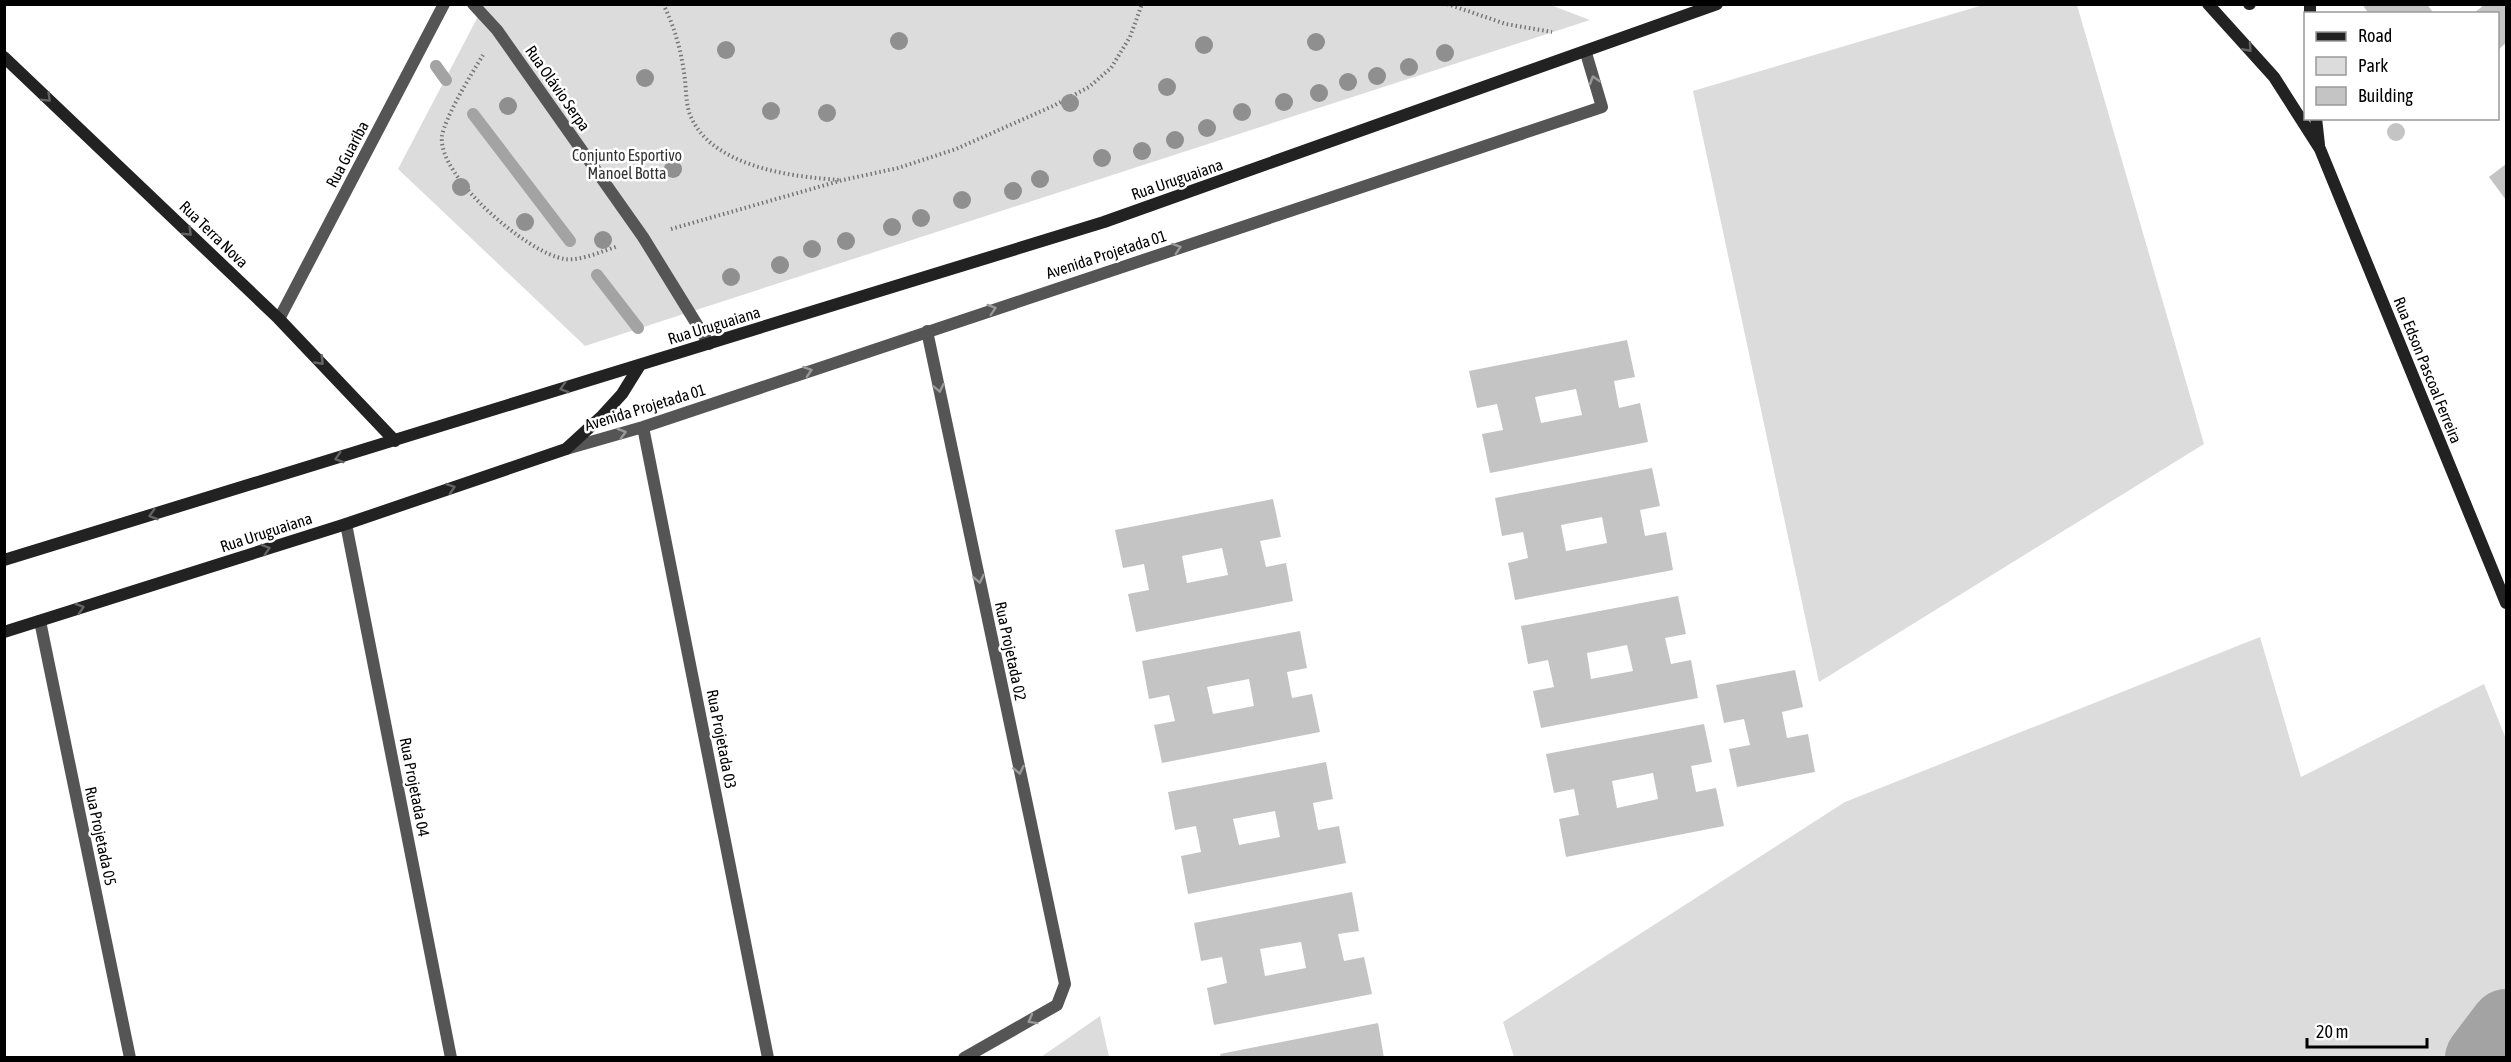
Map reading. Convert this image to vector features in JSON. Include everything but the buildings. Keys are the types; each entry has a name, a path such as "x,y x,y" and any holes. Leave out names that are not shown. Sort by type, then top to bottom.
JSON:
{"street":[{"name":"Rua Guaríba","path":"279,319 444,4"},
{"name":"Rua Olávio Serpa","path":"473,4 497,30 643,237 709,344"},
{"name":"Rua Uruguaiana","path":"4,560 1104,222 1588,52 1717,4"},
{"name":"Rua Edson Pascoal Ferreira","path":"2208,4 2274,77 2320,149 2506,603"},
{"name":"Avenida Projetada 01","path":"566,448 643,427 1602,107 1588,52"},
{"name":"Rua Terra Nova","path":"4,57 279,319 395,441"},
{"name":"Rua Edson Pascoal Ferreira","path":"2316,120 2320,149"},
{"name":"Rua Projetada 02","path":"927,331 1063,978 1063,991 1057,1005 964,1058"},
{"name":"Rua Uruguaiana","path":"4,632 346,524 566,448 601,417 622,394 640,365"},
{"name":"Rua Projetada 03","path":"643,427 768,1058"},
{"name":"Rua Projetada 04","path":"346,524 451,1058"},
{"name":"Rua Projetada 05","path":"40,621 130,1058"}],"path":[{"path":"663,4 679,46 690,113 699,129 710,141 721,151 752,165 793,174 843,180"},
{"path":"459,97 442,134 442,148 452,172 470,193 520,238 567,260 591,255 643,237 843,180 898,168 956,149 1053,106 1089,87 1111,68 1130,37 1142,4"},
{"path":"1447,4 1506,24 1555,33 1588,52"}],"green space":[{"name":"Conjunto Esportivo Manoel Botta","path":"1548,4 1590,20 585,346 398,169 484,5"},
{"path":"1983,5 2077,5 2204,444 1819,682 1693,91"},
{"path":"2260,637 2301,777 2484,684 2506,739 2506,1057 1514,1057 1503,1022 1845,802"},
{"path":"1100,1016 1109,1057 1041,1057"}],"waterway":[{"path":"436,66 446,80"},
{"path":"473,114 570,241"},
{"path":"597,275 638,328"},
{"path":"2481,1058 2506,1025"}]}
